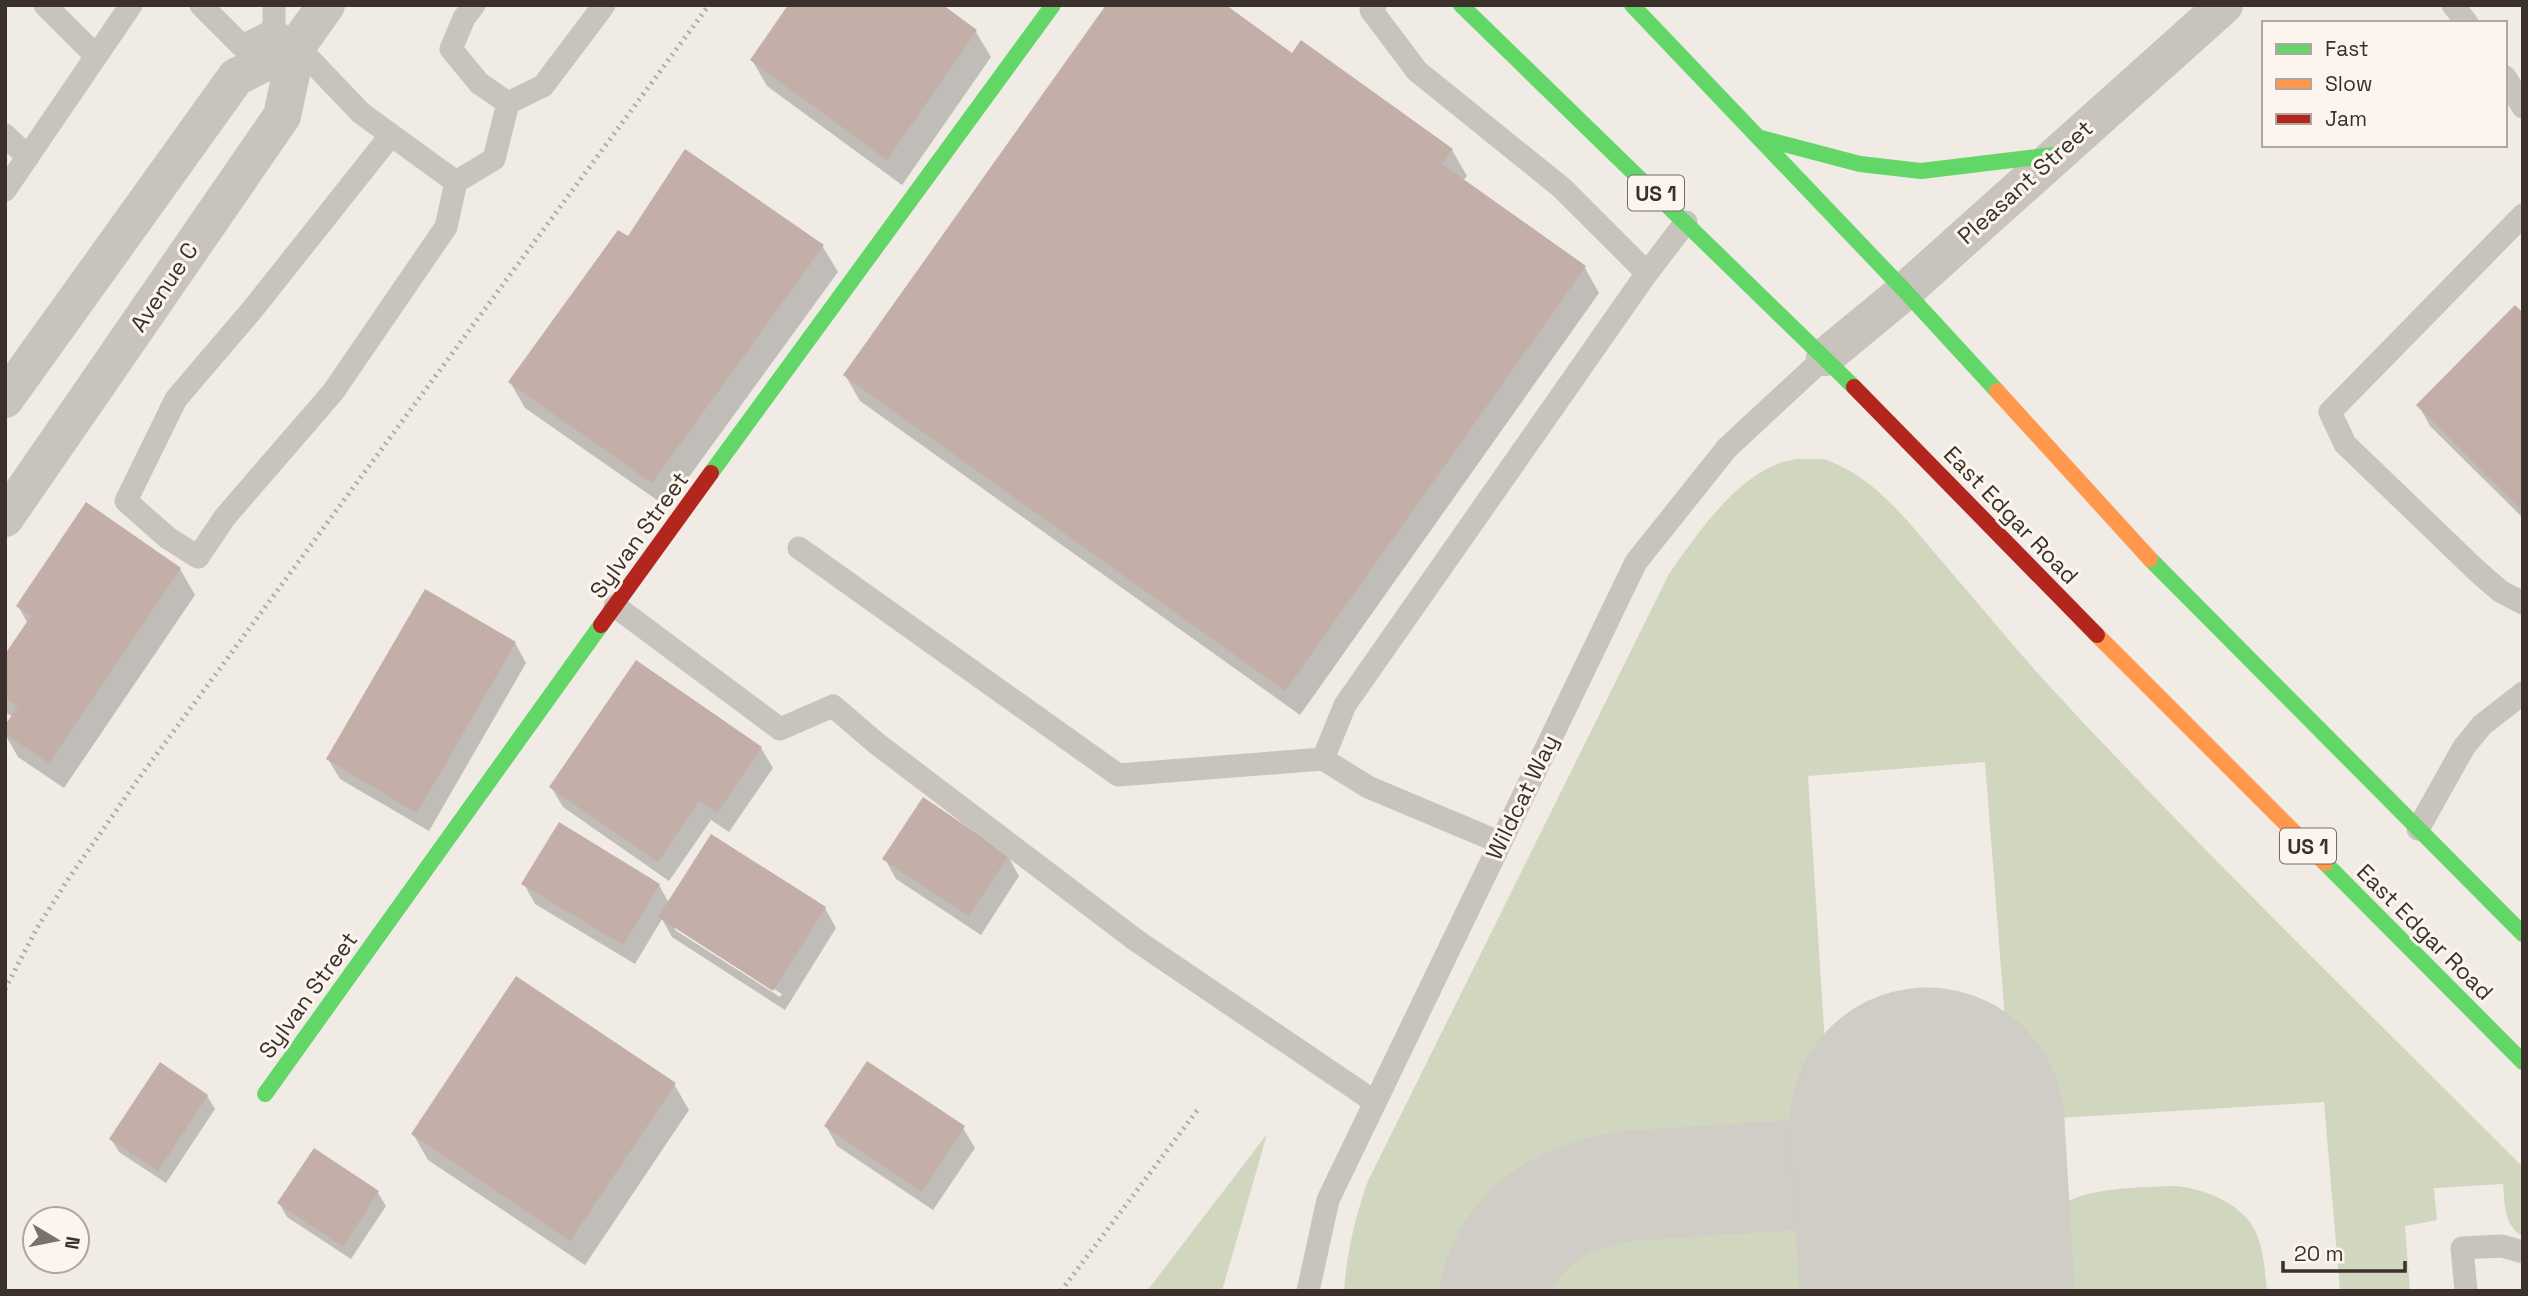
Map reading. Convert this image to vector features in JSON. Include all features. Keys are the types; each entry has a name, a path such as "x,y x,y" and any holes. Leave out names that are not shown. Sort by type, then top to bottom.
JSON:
{"main road":[{"name":"Sylvan Street","path":"265,1094 615,606 1053,5"},
{"name":"East Edgar Road","path":"1461,5 1825,357 2103,641 2523,1062"},
{"path":"1632,5 1905,291 2147,556 2523,934"},
{"path":"1761,138 1839,160 1902,170 1921,171 2054,155"}],"street":[{"name":"Avenue C","path":"5,399 236,76 326,5"},
{"name":"Pleasant Street","path":"1825,357 1905,291 2224,5"},
{"name":"Avenue C","path":"5,518 282,116 286,38"}],"lane":[{"path":"45,5 96,56"},
{"path":"5,190 131,5"},
{"path":"201,5 242,46 286,38"},
{"path":"274,5 286,38 361,113 456,181"},
{"path":"474,5 464,18 451,50 479,83 508,103"},
{"path":"508,103 543,86 604,5"},
{"path":"1375,5 1371,10 1416,71 1562,188 1647,273"},
{"path":"2453,5 2466,21"},
{"path":"2507,79 2523,107"},
{"path":"391,135 252,310 176,399 126,501 168,538 198,557 225,517 333,392 446,228 456,181 494,159 508,103"},
{"path":"5,135 28,158"},
{"path":"2523,215 2330,412 2345,444 2476,570 2500,591 2523,603"},
{"path":"1323,759 1345,705 1647,273 1686,222"},
{"name":"Wildcat Way","path":"1308,1291 1328,1200 1636,562 1727,448 1825,357"},
{"path":"799,548 1118,775 1323,759 1368,787 1499,842"},
{"path":"615,606 780,729 833,706 876,743 1137,941 1375,1102"},
{"path":"2418,829 2463,747 2482,725 2523,692"},
{"path":"2466,1291 2462,1248 2502,1246 2523,1252"}],"green space":[{"path":"1824,459 1860,477 1891,503 2038,674 2109,750 2523,1167 2523,1237 2508,1220 2503,1184 2434,1188 2437,1220 2405,1226 2410,1291 2340,1291 2324,1102 2025,1120 2016,1117 2012,1109 1985,762 1808,776 1826,1090 1815,1112 1800,1130 1780,1140 1600,1154 1562,1165 1524,1185 1492,1215 1470,1251 1458,1291 1344,1291 1352,1235 1368,1181 1669,574 1706,523 1754,476 1791,460"},
{"path":"1267,1134 1222,1291 1147,1291"},
{"path":"2175,1186 2195,1189 2218,1197 2238,1210 2258,1237 2267,1291 2048,1291 2047,1236 2048,1227 2057,1209 2067,1202 2093,1193"},
{"path":"1786,1211 1798,1213 1810,1222 1816,1291 1533,1291 1544,1267 1558,1250 1575,1237 1594,1228 1636,1220"}],"building":[{"path":"788,5 943,5 977,30 887,160 750,60"},
{"path":"1106,5 1226,5 1292,53 1301,40 1453,149 1442,164 1586,266 1285,691 843,375"},
{"path":"685,149 824,245 652,483 508,382 618,230 628,236"},
{"path":"2515,305 2523,313 2523,512 2416,405"},
{"path":"86,502 181,568 49,763 5,734 5,725 18,706 5,698 5,654 31,616 16,606"},
{"path":"425,589 516,642 417,813 326,759"},
{"path":"636,660 762,747 717,813 699,801 658,862 549,787"},
{"path":"923,797 1009,855 969,916 882,859"},
{"path":"559,822 660,884 623,945 521,884"},
{"path":"711,834 826,907 773,991 658,917"},
{"path":"516,976 676,1083 570,1241 411,1134"},
{"path":"867,1061 965,1126 922,1192 824,1126"},
{"path":"160,1062 208,1095 158,1171 109,1139"},
{"path":"314,1148 379,1191 343,1247 277,1203"}],"taxiway":[{"path":"1494,1291 1514,1247 1528,1231 1544,1217 1582,1197 1628,1186 1930,1166"}],"runway":[{"path":"1927,1125 1937,1291"}],"railway":[{"path":"5,989 37,928 134,785 709,5"},
{"path":"1061,1291 1199,1108"}],"traffic: fast":[{"path":"711,473 1053,5"},
{"path":"1461,5 1854,387"},
{"path":"1632,5 1997,391"},
{"path":"1761,138 1860,164 1921,171 2054,155"},
{"path":"2150,559 2523,934"},
{"path":"265,1094 601,625"},
{"path":"2325,863 2523,1062"}],"traffic: slow":[{"path":"1997,391 2150,559"},
{"path":"2097,635 2325,863"}],"traffic: jam":[{"path":"1854,387 2097,635"},
{"path":"601,625 711,473"}]}
